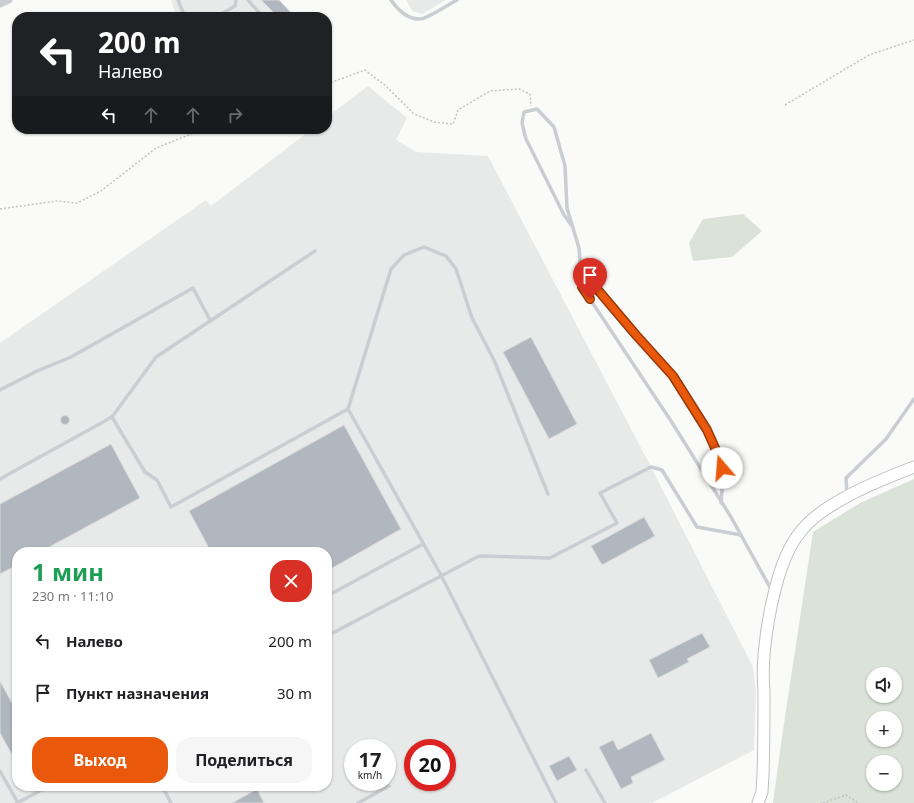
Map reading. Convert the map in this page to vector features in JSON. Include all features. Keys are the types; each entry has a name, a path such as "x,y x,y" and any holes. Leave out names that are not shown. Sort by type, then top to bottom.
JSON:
{"street":[{"path":"0,4 9,0"},
{"path":"758,803 762,792 764,760 764,656 768,621 781,568 790,548 802,530 821,513 847,497 892,475 914,467"}],"lane":[{"path":"178,0 183,12"},
{"path":"225,12 235,6 236,0"},
{"path":"248,0 259,12"},
{"path":"391,0 406,16 420,19 457,0"},
{"path":"572,226 564,215 526,139 522,123 524,112 537,109 554,127 566,166 567,208 579,248 582,287 671,422 741,535 774,594"},
{"path":"112,417 145,472 157,480 171,507 348,410 391,269 404,255 424,247 446,256 456,269 472,318 494,360 548,494"},
{"path":"0,478 112,417 156,357 315,251"},
{"path":"581,270 673,376 707,430 720,459 723,478 721,504"},
{"path":"0,390 37,371 71,357 193,288 210,320"},
{"path":"847,497 846,478 886,440 914,399"},
{"path":"348,410 441,575 556,803"},
{"path":"332,633 479,556 550,558 617,523 600,493 651,467 662,470 697,527 741,535"},
{"path":"332,593 423,544"},
{"path":"586,770 605,803"},
{"path":"0,771 18,803 40,791"},
{"path":"165,791 171,803"},
{"path":"358,803 380,791"}],"path":[{"path":"785,105 869,55 914,40"},
{"path":"332,82 365,70 386,86 414,114 440,123 453,124 458,110 490,91 519,89 530,94 531,110"},
{"path":"0,209 57,201 77,203 101,191 156,148 191,134"},
{"path":"824,803 846,795 858,803"}],"shaded area":[{"path":"171,0 279,0 290,12 175,12"},
{"path":"406,0 446,0 422,14 412,11"},
{"path":"368,86 407,118 396,140 416,152 488,156 651,467 753,667 756,691 754,750 652,803 0,803 0,343 206,200 211,206 305,134 332,134 332,113"},
{"path":"743,214 762,231 732,257 693,261 689,243 703,219"},
{"path":"914,479 914,803 773,803 813,532 860,503"}],"building":[{"path":"261,0 279,0 290,12 273,12"},
{"path":"531,337 577,424 549,439 503,352"},
{"path":"63,416 67,416 69,420 67,424 63,424 61,422 61,418"},
{"path":"344,425 401,529 332,568 332,547 208,547 189,511"},
{"path":"111,444 140,498 49,547 12,547 12,568 0,574 0,504"},
{"path":"644,517 655,536 602,565 591,546"},
{"path":"702,633 710,647 687,659 689,662 658,678 649,660"},
{"path":"0,681 12,703 12,755 0,733"},
{"path":"651,733 665,760 631,777 633,783 621,789 599,747 613,740 618,750"},
{"path":"569,756 577,770 557,781 549,766"},
{"path":"253,791 258,791 264,803 232,803"}],"route":[{"path":"590,299 582,287 581,270 673,376 707,430 720,459 722,468"}]}
